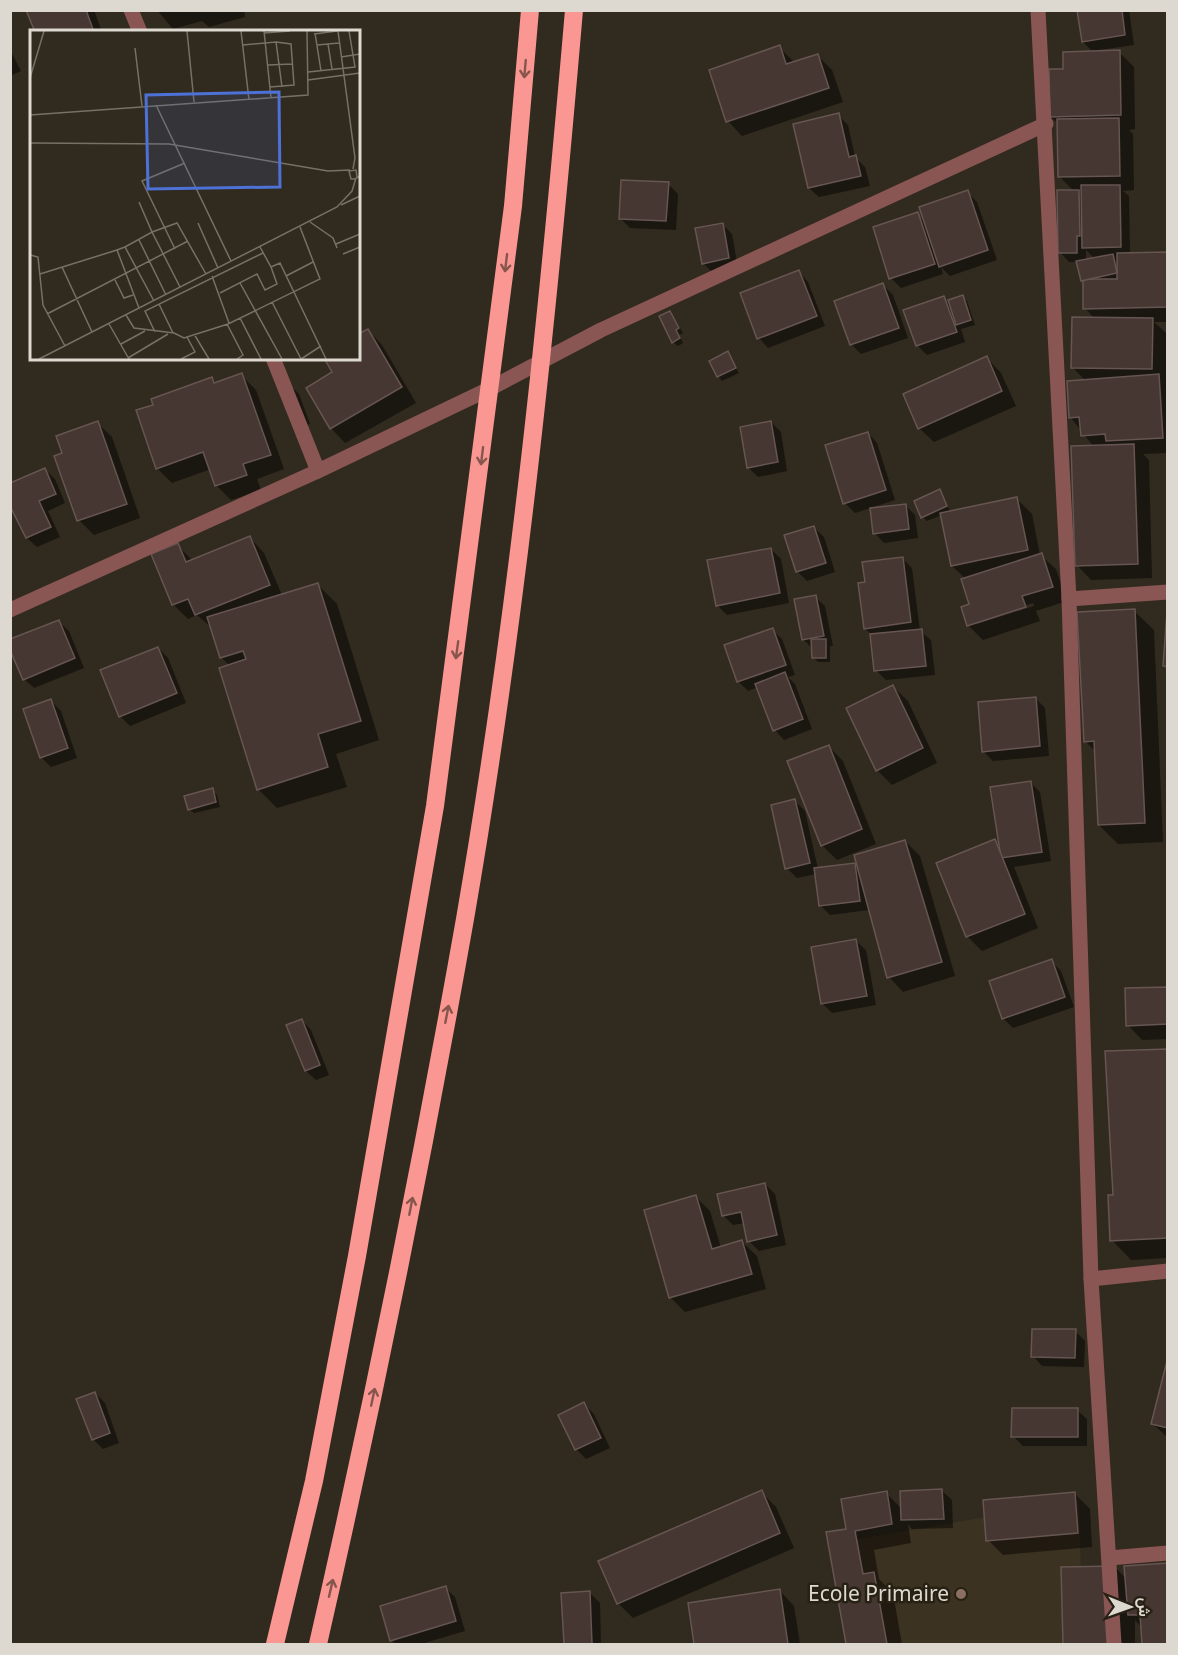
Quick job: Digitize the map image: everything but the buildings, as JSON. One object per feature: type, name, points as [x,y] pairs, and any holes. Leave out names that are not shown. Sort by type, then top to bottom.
[{"type":"highway","points":[[275,1644],[314,1481],[435,806],[513,206],[530,10]]},
{"type":"highway","points":[[318,1644],[382,1355],[465,917],[496,716],[542,360],[574,10]]},
{"type":"street","points":[[131,10],[139,30]]},
{"type":"street","points":[[1038,10],[1046,124],[1070,599],[1091,1279],[1114,1644]]},
{"type":"street","points":[[10,610],[318,471],[489,389],[542,360],[1046,124]]},
{"type":"street","points":[[274,360],[318,471]]},
{"type":"street","points":[[1070,599],[1167,592]]},
{"type":"street","points":[[1091,1279],[1167,1271]]},
{"type":"street","points":[[1109,1558],[1167,1553]]},
{"type":"shaded area","name":"Ecole Primaire","points":[[1079,1501],[1083,1644],[850,1644],[830,1544]]},
{"type":"place","name":"Ecole Primaire","points":[[961,1594]]}]
